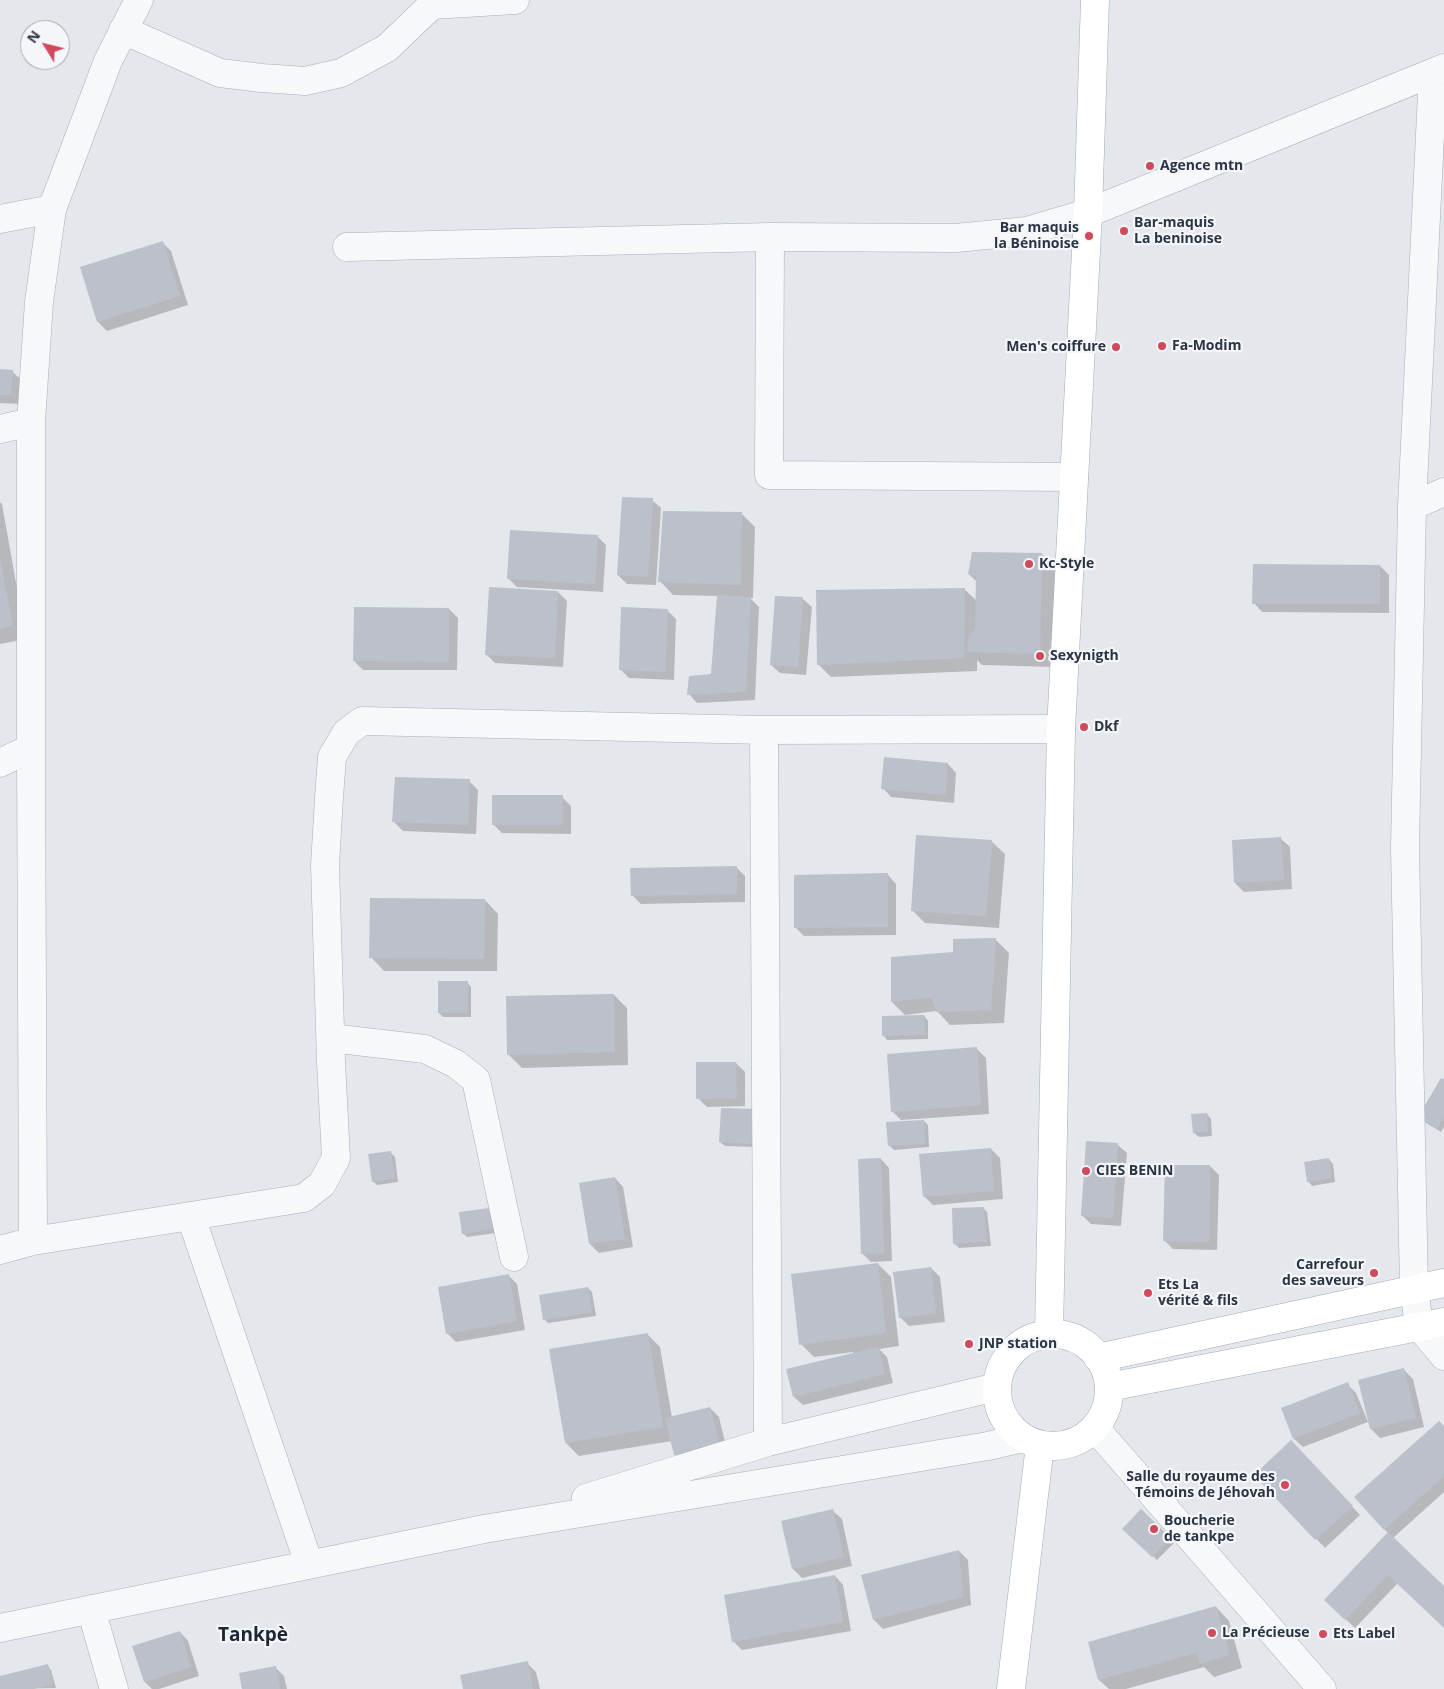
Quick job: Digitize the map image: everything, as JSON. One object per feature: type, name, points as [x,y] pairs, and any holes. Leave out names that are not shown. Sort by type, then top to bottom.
[{"type":"main road","points":[[1049,1334],[1061,728],[1088,213],[1095,0]]},
{"type":"main road","points":[[1098,1358],[1444,1283]]},
{"type":"main road","points":[[1109,1387],[1431,1324]]},
{"type":"main road","points":[[1049,1334],[1068,1336],[1085,1344],[1098,1358],[1106,1372],[1109,1387],[1106,1409],[1094,1428],[1078,1440],[1060,1446],[1031,1442],[1003,1417],[996,1387],[1002,1368],[1013,1351],[1030,1339],[1049,1334]]},
{"type":"main road","points":[[1011,1689],[1031,1442]]},
{"type":"street","points":[[33,1241],[31,422],[39,302],[52,209],[108,62],[139,0]]},
{"type":"street","points":[[123,30],[220,73],[262,78],[305,80],[341,73],[387,48],[433,3],[515,0]]},
{"type":"street","points":[[347,247],[770,237],[956,238],[1027,231],[1088,213],[1439,70],[1412,506],[1405,848],[1414,1288],[1444,1356]]},
{"type":"street","points":[[0,219],[52,209]]},
{"type":"street","points":[[770,237],[769,476],[1074,477]]},
{"type":"street","points":[[0,429],[31,422]]},
{"type":"street","points":[[1412,506],[1444,492]]},
{"type":"street","points":[[0,1250],[33,1241],[304,1198],[322,1184],[336,1158],[325,865],[332,757],[346,733],[362,721],[764,730],[1061,728]]},
{"type":"street","points":[[764,730],[768,1442]]},
{"type":"street","points":[[0,763],[31,748]]},
{"type":"street","points":[[331,1038],[425,1049],[456,1064],[476,1080],[514,1257]]},
{"type":"street","points":[[191,1216],[309,1564]]},
{"type":"street","points":[[484,1529],[768,1442],[996,1387]]},
{"type":"street","points":[[1094,1428],[1322,1689]]},
{"type":"street","points":[[0,1628],[484,1529],[949,1452],[1031,1442]]},
{"type":"street","points":[[91,1609],[114,1689]]},
{"type":"building","points":[[163,241],[180,296],[97,322],[80,267]]},
{"type":"building","points":[[0,369],[13,370],[11,395],[0,395]]},
{"type":"building","points":[[622,497],[653,498],[648,577],[617,575]]},
{"type":"building","points":[[663,511],[742,512],[741,585],[658,582]]},
{"type":"building","points":[[510,530],[598,535],[595,584],[507,579]]},
{"type":"building","points":[[972,552],[1042,553],[1040,654],[967,652],[969,635],[975,629],[976,576],[968,574]]},
{"type":"building","points":[[0,558],[13,626],[0,629]]},
{"type":"building","points":[[1253,564],[1380,565],[1380,604],[1252,604]]},
{"type":"building","points":[[489,587],[558,591],[555,658],[485,655]]},
{"type":"building","points":[[965,588],[964,658],[817,665],[816,590]]},
{"type":"building","points":[[717,595],[751,597],[746,692],[687,695],[689,676],[711,674]]},
{"type":"building","points":[[775,596],[803,597],[798,667],[770,665]]},
{"type":"building","points":[[354,607],[449,608],[449,662],[353,661]]},
{"type":"building","points":[[621,607],[668,609],[665,672],[619,670]]},
{"type":"building","points":[[884,757],[948,763],[945,795],[881,789]]},
{"type":"building","points":[[395,777],[470,779],[468,825],[392,822]]},
{"type":"building","points":[[492,795],[563,795],[562,825],[492,825]]},
{"type":"building","points":[[916,835],[992,840],[986,916],[911,911]]},
{"type":"building","points":[[1281,837],[1284,880],[1234,883],[1232,840]]},
{"type":"building","points":[[737,866],[737,894],[631,896],[630,868]]},
{"type":"building","points":[[888,873],[888,927],[794,928],[794,875]]},
{"type":"building","points":[[370,898],[485,899],[484,959],[369,958]]},
{"type":"building","points":[[996,938],[991,1010],[936,1012],[931,997],[891,1002],[891,957],[953,952],[953,939]]},
{"type":"building","points":[[438,981],[468,981],[467,1013],[438,1013]]},
{"type":"building","points":[[614,994],[615,1052],[507,1055],[506,996]]},
{"type":"building","points":[[924,1015],[925,1035],[882,1036],[882,1016]]},
{"type":"building","points":[[977,1047],[981,1105],[891,1112],[887,1054]]},
{"type":"building","points":[[696,1062],[736,1062],[737,1098],[696,1099]]},
{"type":"building","points":[[1441,1078],[1444,1079],[1444,1117],[1437,1129],[1418,1117]]},
{"type":"building","points":[[721,1108],[755,1109],[753,1144],[719,1142]]},
{"type":"building","points":[[1207,1113],[1208,1132],[1193,1133],[1191,1114]]},
{"type":"building","points":[[924,1120],[925,1144],[888,1146],[886,1122]]},
{"type":"building","points":[[1086,1141],[1118,1143],[1113,1218],[1081,1216]]},
{"type":"building","points":[[991,1148],[994,1191],[923,1197],[919,1154]]},
{"type":"building","points":[[391,1151],[395,1178],[372,1182],[368,1154]]},
{"type":"building","points":[[881,1158],[884,1253],[861,1254],[858,1159]]},
{"type":"building","points":[[1329,1158],[1332,1178],[1307,1182],[1304,1162]]},
{"type":"building","points":[[1165,1165],[1210,1165],[1209,1242],[1163,1241]]},
{"type":"building","points":[[615,1177],[625,1239],[589,1244],[579,1183]]},
{"type":"building","points":[[497,1207],[500,1228],[462,1234],[459,1212]]},
{"type":"building","points":[[984,1207],[987,1242],[953,1244],[952,1208]]},
{"type":"building","points":[[878,1263],[886,1333],[799,1345],[791,1274]]},
{"type":"building","points":[[931,1267],[936,1313],[899,1318],[893,1272]]},
{"type":"building","points":[[509,1274],[517,1321],[446,1334],[438,1287]]},
{"type":"building","points":[[588,1287],[592,1312],[543,1320],[539,1295]]},
{"type":"building","points":[[648,1333],[663,1427],[565,1443],[549,1349]]},
{"type":"building","points":[[878,1347],[885,1374],[793,1397],[786,1369]]},
{"type":"building","points":[[1404,1368],[1416,1418],[1370,1429],[1358,1380]]},
{"type":"building","points":[[1348,1382],[1360,1413],[1293,1439],[1281,1408]]},
{"type":"building","points":[[710,1407],[719,1442],[674,1455],[665,1418]]},
{"type":"building","points":[[1439,1421],[1444,1426],[1444,1476],[1384,1530],[1354,1497]]},
{"type":"building","points":[[1291,1440],[1353,1506],[1315,1540],[1254,1475]]},
{"type":"building","points":[[833,1509],[844,1557],[792,1569],[781,1521]]},
{"type":"building","points":[[1141,1509],[1171,1538],[1152,1557],[1122,1529]]},
{"type":"building","points":[[1388,1532],[1444,1586],[1444,1628],[1388,1575],[1345,1620],[1324,1600]]},
{"type":"building","points":[[959,1550],[963,1597],[873,1620],[861,1575]]},
{"type":"building","points":[[835,1575],[843,1622],[732,1642],[724,1595]]},
{"type":"building","points":[[1216,1606],[1230,1655],[1200,1664],[1196,1653],[1098,1680],[1088,1642]]},
{"type":"building","points":[[180,1631],[191,1667],[144,1682],[132,1646]]},
{"type":"building","points":[[528,1661],[533,1689],[463,1689],[460,1675]]},
{"type":"building","points":[[48,1664],[53,1684],[34,1689],[0,1689],[0,1676]]},
{"type":"building","points":[[276,1666],[280,1689],[242,1689],[239,1673]]},
{"type":"place","name":"Agence mtn","points":[[1150,166]]},
{"type":"place","name":"Bar-maquis La beninoise","points":[[1124,231]]},
{"type":"place","name":"Bar maquis la Béninoise","points":[[1089,236]]},
{"type":"place","name":"Fa-Modim","points":[[1162,346]]},
{"type":"place","name":"Men's coiffure","points":[[1116,347]]},
{"type":"place","name":"Kc-Style","points":[[1029,564]]},
{"type":"place","name":"Sexynigth","points":[[1040,656]]},
{"type":"place","name":"Dkf","points":[[1084,727]]},
{"type":"place","name":"CIES BENIN","points":[[1086,1171]]},
{"type":"place","name":"Carrefour des saveurs","points":[[1374,1273]]},
{"type":"place","name":"Ets La vérité & fils","points":[[1148,1293]]},
{"type":"place","name":"JNP station","points":[[969,1344]]},
{"type":"place","name":"Salle du royaume des Témoins de Jéhovah","points":[[1285,1485]]},
{"type":"place","name":"Boucherie de tankpe","points":[[1154,1529]]},
{"type":"place","name":"La Précieuse","points":[[1212,1633]]},
{"type":"place","name":"Ets Label","points":[[1323,1634]]},
{"type":"district","name":"Tankpè","points":[[253,1636]]}]
